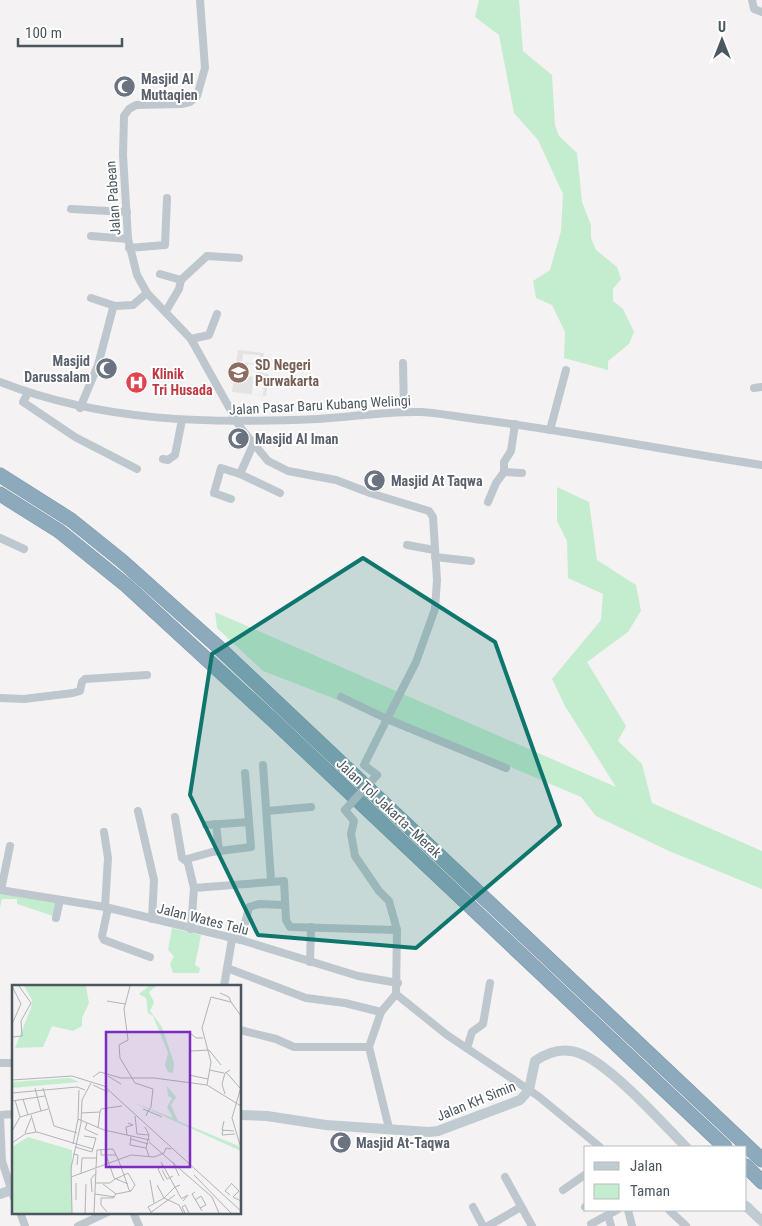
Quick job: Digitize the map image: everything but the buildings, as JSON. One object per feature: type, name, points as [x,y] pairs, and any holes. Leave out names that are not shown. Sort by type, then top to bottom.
[{"type":"highway","name":"Jalan Tol Jakarta–Merak","points":[[0,475],[78,526],[122,561],[216,645],[762,1160]]},
{"type":"highway","name":"Jalan Tol Jakarta–Merak","points":[[0,494],[59,532],[127,586],[276,723],[725,1146]]},
{"type":"highway","points":[[747,1167],[762,1182]]},
{"type":"street","name":"Jalan Pabean","points":[[200,0],[205,68],[197,96],[190,102],[181,104],[136,105],[129,109],[124,116],[123,155],[128,239],[136,275],[147,293],[191,339],[238,422],[260,453],[277,467],[299,474],[336,480],[370,493],[429,511],[434,521],[435,554]]},
{"type":"street","points":[[752,0],[754,9],[762,12]]},
{"type":"street","points":[[129,248],[165,245],[167,198]]},
{"type":"street","points":[[71,209],[127,212]]},
{"type":"street","points":[[92,236],[128,239]]},
{"type":"street","points":[[166,311],[179,289],[181,280],[207,256],[239,258]]},
{"type":"street","points":[[160,274],[181,280]]},
{"type":"street","points":[[91,298],[116,306],[133,306],[147,293]]},
{"type":"street","points":[[80,408],[98,366],[113,308],[116,306]]},
{"type":"street","points":[[191,339],[209,335],[217,314]]},
{"type":"street","points":[[403,363],[404,412]]},
{"type":"street","points":[[550,430],[566,370]]},
{"type":"street","name":"Jalan Pasar Baru Kubang Welingi","points":[[0,382],[28,393],[80,408],[182,420],[238,422],[404,412],[440,414],[516,424],[762,465]]},
{"type":"street","points":[[28,393],[23,402],[44,418],[105,454],[137,469]]},
{"type":"street","points":[[163,459],[168,460],[175,455],[182,420]]},
{"type":"street","points":[[488,502],[496,483],[504,472],[504,462],[511,451],[516,424]]},
{"type":"street","points":[[240,474],[253,444]]},
{"type":"street","points":[[231,499],[214,493],[221,468],[240,474],[280,493]]},
{"type":"street","points":[[504,472],[522,473]]},
{"type":"street","points":[[0,538],[24,549]]},
{"type":"street","points":[[407,544],[435,554],[470,561]]},
{"type":"street","points":[[389,1128],[368,1047],[381,1012],[396,994],[398,983],[397,930],[389,901],[355,856],[351,834],[354,821],[344,810],[377,775],[364,765],[408,680],[428,633],[437,592],[435,554]]},
{"type":"street","points":[[0,698],[24,698],[74,693],[80,691],[82,682],[85,680],[147,675]]},
{"type":"street","points":[[341,697],[387,719],[506,768]]},
{"type":"street","points":[[263,765],[271,880]]},
{"type":"street","points":[[186,861],[188,857],[219,850],[251,847],[245,773]]},
{"type":"street","points":[[267,811],[311,807]]},
{"type":"street","points":[[138,811],[154,880],[152,919]]},
{"type":"street","points":[[176,817],[182,858],[186,861],[194,888],[191,929]]},
{"type":"street","points":[[206,825],[249,822]]},
{"type":"street","points":[[216,824],[219,850]]},
{"type":"street","points":[[104,832],[108,858],[106,907],[102,936],[104,940],[150,957]]},
{"type":"street","points":[[1,890],[10,846]]},
{"type":"street","points":[[194,888],[271,880],[285,882],[284,905],[286,920],[290,927],[397,930]]},
{"type":"street","name":"Jalan Wates Telu","points":[[1,890],[106,907],[241,940],[358,976],[398,983]]},
{"type":"street","points":[[56,918],[60,900]]},
{"type":"street","points":[[241,940],[249,907],[268,904],[284,905]]},
{"type":"street","points":[[310,962],[311,927]]},
{"type":"street","points":[[224,985],[232,939]]},
{"type":"street","points":[[228,968],[306,998],[345,1003],[381,1012]]},
{"type":"street","points":[[466,1048],[472,1032],[483,1024],[490,983]]},
{"type":"street","points":[[396,994],[466,1048],[529,1090],[599,1146]]},
{"type":"street","points":[[241,1030],[276,1039],[294,1047],[368,1047]]},
{"type":"street","name":"Jalan KH Simin","points":[[241,1115],[267,1116],[326,1125],[389,1128],[415,1132],[438,1131],[520,1100],[529,1090],[531,1071],[535,1061],[544,1055],[572,1051],[600,1064],[685,1146]]},
{"type":"street","points":[[0,1117],[2,1161],[12,1190]]},
{"type":"street","points":[[563,1190],[584,1175]]},
{"type":"street","points":[[506,1177],[532,1226]]},
{"type":"street","points":[[473,1207],[483,1226]]},
{"type":"street","points":[[747,1207],[762,1221]]},
{"type":"street","points":[[488,1226],[521,1208]]},
{"type":"street","points":[[591,1224],[615,1211]]},
{"type":"street","points":[[628,1211],[632,1226]]},
{"type":"street","points":[[670,1211],[686,1226]]},
{"type":"street","points":[[21,1214],[25,1226]]},
{"type":"street","points":[[82,1225],[104,1214]]},
{"type":"street","points":[[134,1214],[139,1226]]},
{"type":"street","points":[[608,1215],[611,1226]]},
{"type":"highlighted area","points":[[363,558],[495,642],[560,825],[416,948],[258,935],[190,795],[212,654]]},
{"type":"shaded area","name":"SD Negeri Purwakarta","points":[[238,350],[264,353],[262,373],[269,374],[266,396],[232,392]],"holes":[[[243,354],[260,355],[259,364],[242,362]],[[248,364],[258,365],[257,377],[247,376]],[[253,377],[264,378],[263,395],[252,394]]]},
{"type":"green space","points":[[479,0],[519,0],[523,51],[552,75],[555,125],[559,136],[577,153],[582,202],[591,225],[591,238],[596,250],[617,267],[621,279],[613,289],[613,301],[623,309],[634,332],[629,344],[608,361],[608,370],[564,358],[565,332],[552,305],[536,298],[533,281],[550,270],[561,231],[563,194],[538,140],[514,113],[499,35],[475,17]]},
{"type":"green space","points":[[557,487],[589,502],[597,560],[636,585],[641,611],[628,632],[587,662],[626,726],[618,741],[642,764],[652,803],[762,851],[762,889],[669,851],[596,816],[581,797],[494,760],[263,671],[217,628],[215,612],[616,787],[565,706],[552,679],[601,620],[603,594],[568,578],[567,541],[557,521]]},
{"type":"green space","points":[[0,891],[57,902],[53,916],[17,904],[17,899],[2,899],[0,908]]},
{"type":"green space","points":[[172,928],[201,935],[195,965],[200,968],[199,973],[173,973],[170,964],[174,956],[168,950]]},
{"type":"place","name":"Masjid Al Muttaqien","points":[[125,87]]},
{"type":"place","name":"Masjid Darussalam","points":[[106,369]]},
{"type":"place","name":"SD Negeri Purwakarta","points":[[239,373]]},
{"type":"place","name":"Klinik Tri Husada","points":[[136,382]]},
{"type":"place","name":"Masjid Al Iman","points":[[239,439]]},
{"type":"place","name":"Masjid At Taqwa","points":[[375,481]]},
{"type":"place","name":"Masjid At-Taqwa","points":[[340,1143]]}]
